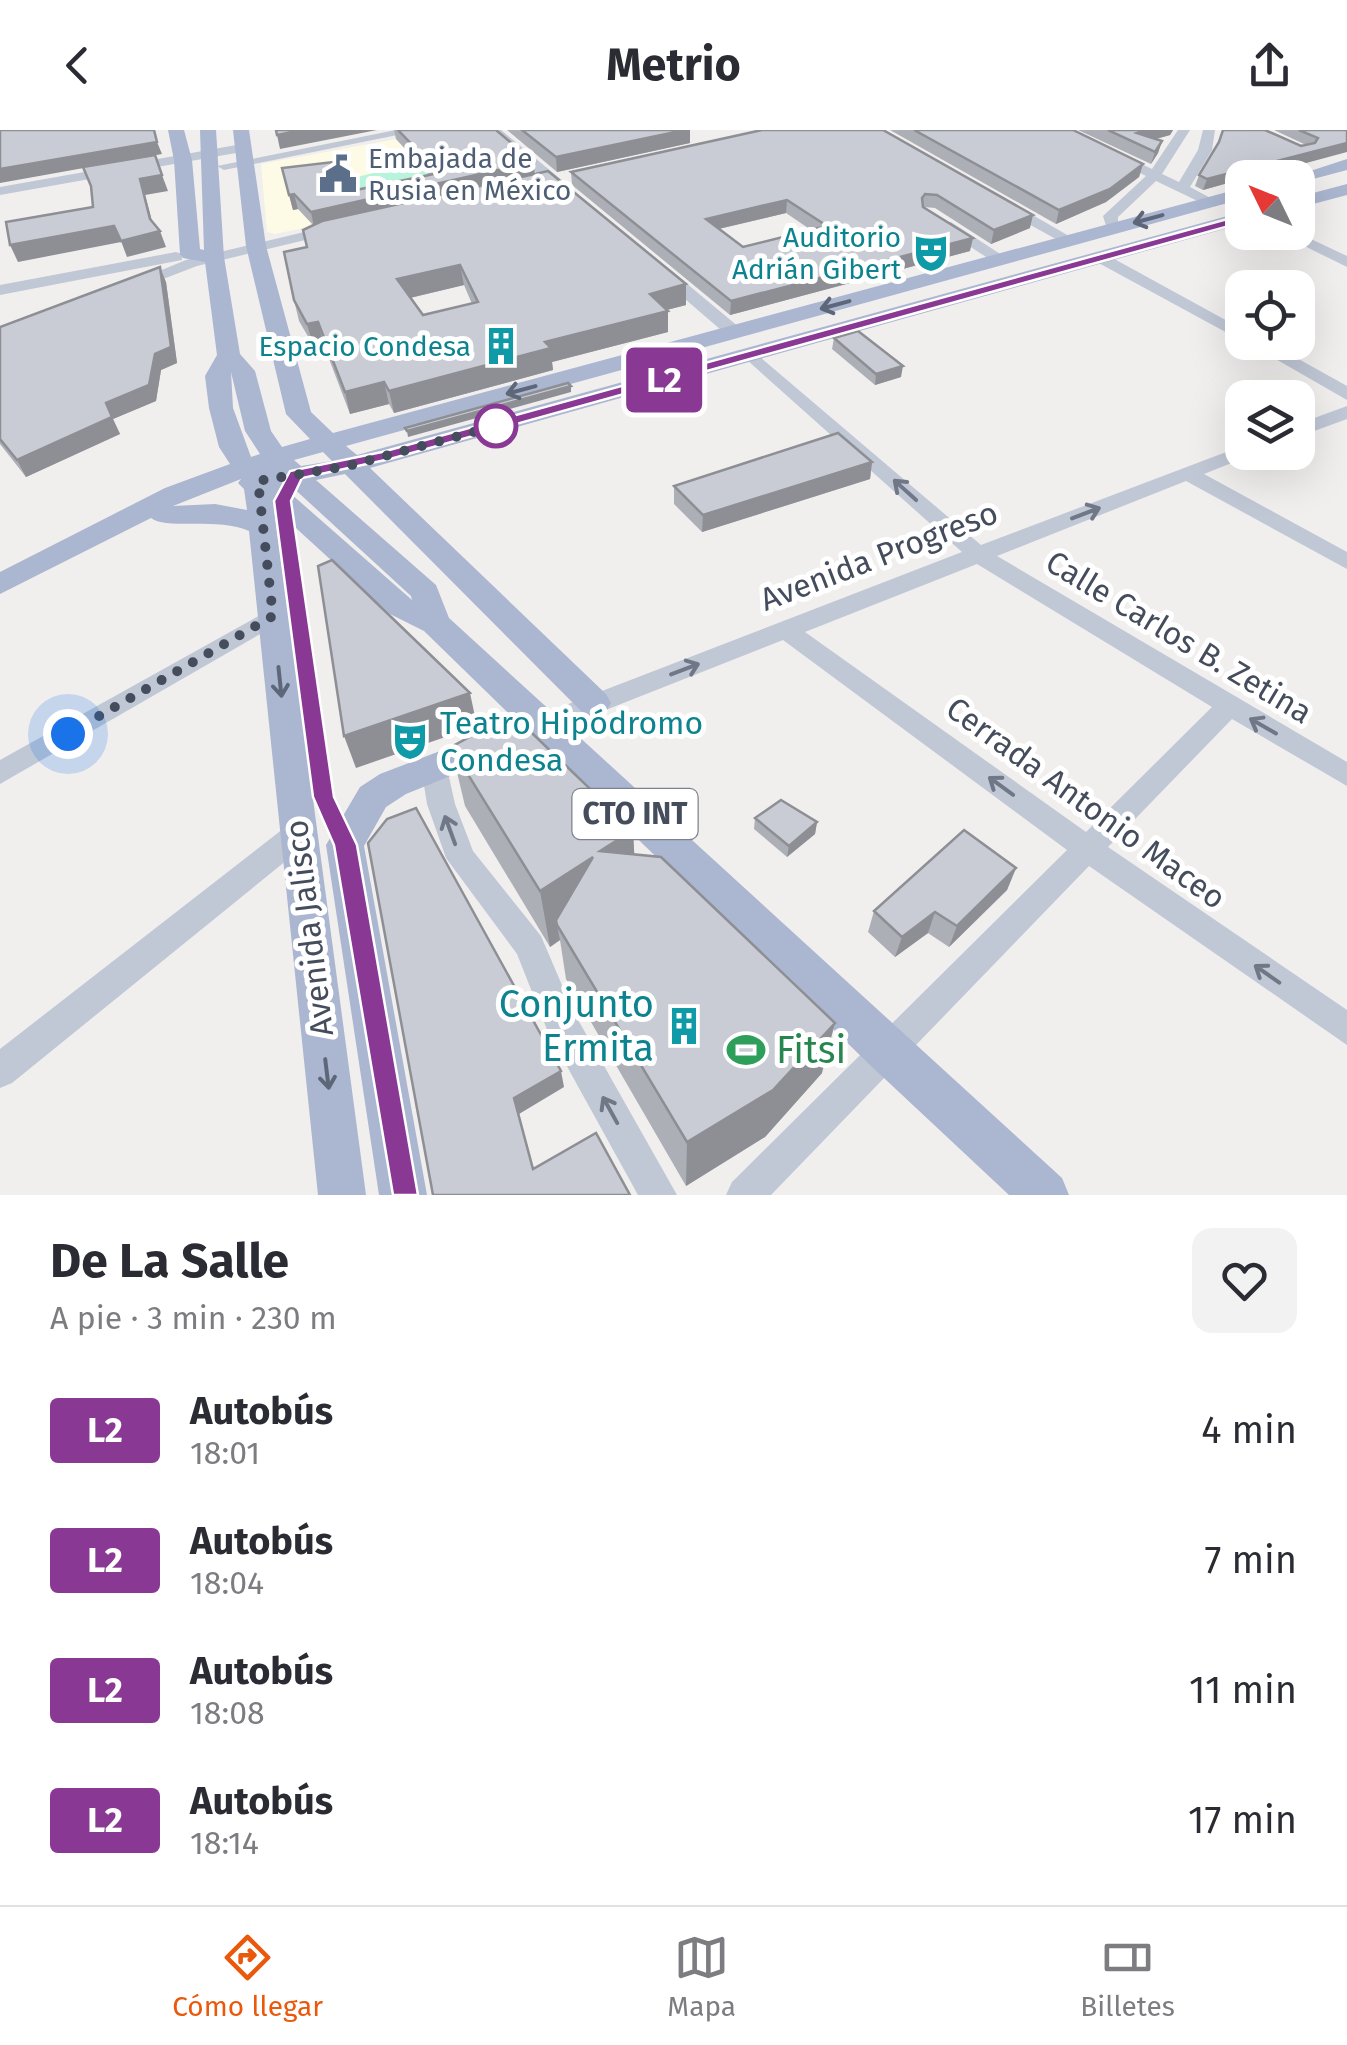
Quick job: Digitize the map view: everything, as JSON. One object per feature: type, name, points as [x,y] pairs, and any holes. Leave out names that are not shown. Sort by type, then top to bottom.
[{"type":"main road","points":[[176,130],[190,254],[214,257]]},
{"type":"main road","name":"CTO INT","points":[[208,130],[214,257],[228,355],[218,376],[221,408],[232,446],[268,470],[401,607],[435,623],[1045,1195]]},
{"type":"main road","points":[[242,147],[256,246],[294,404],[348,466],[594,703]]},
{"type":"main road","points":[[1315,173],[1347,164]]},
{"type":"main road","points":[[1315,198],[1347,189]]},
{"type":"main road","points":[[0,602],[164,516],[325,442],[1225,198]]},
{"type":"main road","points":[[0,584],[175,494],[268,470],[348,466],[1225,223]]},
{"type":"main road","name":"Avenida Jalisco","points":[[268,470],[262,526],[342,1195]]},
{"type":"main road","points":[[164,516],[223,512],[262,526]]},
{"type":"main road","points":[[435,767],[540,725]]},
{"type":"main road","name":"Avenida Jalisco","points":[[403,1195],[345,845],[373,797],[435,767]]},
{"type":"street","points":[[0,191],[183,167],[209,162],[242,147],[416,130]]},
{"type":"street","points":[[493,130],[584,206]]},
{"type":"street","points":[[1059,130],[1211,202]]},
{"type":"street","points":[[1112,229],[1110,216],[1128,203],[1170,156],[1184,130]]},
{"type":"street","points":[[1182,188],[1205,150],[1208,130]]},
{"type":"street","points":[[536,185],[573,177]]},
{"type":"street","points":[[983,193],[1068,240]]},
{"type":"street","points":[[928,214],[1000,260]]},
{"type":"street","points":[[122,290],[214,257],[350,226]]},
{"type":"street","points":[[1315,247],[1347,262]]},
{"type":"street","points":[[0,290],[190,254]]},
{"type":"street","points":[[646,258],[734,332]]},
{"type":"street","points":[[1100,258],[1225,327]]},
{"type":"street","name":"Calle Carlos B. Zetina","points":[[754,356],[979,555],[1347,775]]},
{"type":"street","points":[[1286,360],[1347,394]]},
{"type":"street","points":[[1315,424],[1347,412]]},
{"type":"street","name":"Avenida Progreso","points":[[540,725],[1225,459]]},
{"type":"street","points":[[1188,474],[1347,562]]},
{"type":"street","points":[[0,773],[273,616]]},
{"type":"street","name":"Cerrada Antonio Maceo","points":[[786,630],[1086,848],[1347,1029]]},
{"type":"street","points":[[745,1195],[885,1049],[1229,706]]},
{"type":"street","points":[[435,767],[441,804],[462,858],[530,946],[560,1021],[658,1195]]},
{"type":"street","points":[[0,1071],[298,834]]},
{"type":"shaded area","points":[[396,139],[441,188],[374,213],[275,234],[267,232],[261,164]]},
{"type":"green space","points":[[417,162],[441,188],[366,204],[349,179]]},
{"type":"building","points":[[0,130],[154,130],[157,142],[0,169]]},
{"type":"building","points":[[276,130],[303,130],[277,135]]},
{"type":"building","points":[[398,130],[496,130],[534,162],[311,212],[294,194],[289,195],[282,168],[333,162],[346,192],[439,173]]},
{"type":"building","points":[[522,130],[685,130],[556,157]]},
{"type":"building","points":[[762,130],[883,130],[1033,215],[994,230],[937,195],[925,194],[923,207],[973,238],[731,301],[571,172]],"holes":[[[787,200],[827,226],[743,247],[706,219]]]},
{"type":"building","points":[[914,130],[1073,130],[1143,164],[1110,189],[1059,210]]},
{"type":"building","points":[[1108,130],[1147,130],[1137,133],[1162,141],[1155,152]]},
{"type":"building","points":[[1223,130],[1265,130],[1301,146],[1315,143],[1318,138],[1299,130],[1347,130],[1347,143],[1281,160],[1225,160],[1225,174],[1207,179],[1199,175]]},
{"type":"building","points":[[155,155],[162,175],[140,179],[150,219],[160,231],[121,241],[114,226],[10,245],[6,222],[93,207],[91,186],[83,167]]},
{"type":"building","points":[[548,171],[686,284],[650,294],[668,311],[545,342],[551,348],[389,391],[384,382],[345,392],[318,322],[307,324],[294,300],[284,252],[307,247],[303,230],[322,221]],"holes":[[[460,265],[478,302],[423,315],[397,279]]]},
{"type":"building","points":[[160,267],[171,347],[155,354],[149,385],[106,403],[112,417],[17,460],[0,439],[0,327]]},
{"type":"building","points":[[858,331],[903,366],[876,374],[834,338]]},
{"type":"building","points":[[568,383],[571,386],[407,431],[405,428]]},
{"type":"building","points":[[838,433],[872,462],[703,515],[674,486]]},
{"type":"building","points":[[332,560],[470,693],[344,736],[318,566]]},
{"type":"building","name":"Conjunto Ermita","points":[[512,714],[633,830],[600,851],[661,857],[835,1023],[773,1090],[687,1142],[557,925],[556,920],[593,857],[540,891],[451,747]]},
{"type":"building","points":[[781,800],[817,822],[789,846],[755,818]]},
{"type":"building","points":[[416,808],[561,1071],[514,1098],[533,1169],[596,1133],[630,1195],[433,1195],[368,843],[387,819]]},
{"type":"building","points":[[964,830],[1016,868],[957,926],[935,912],[902,937],[874,911]]},
{"type":"bus line","name":"L2","points":[[403,1195],[345,845],[324,797],[282,501],[296,475],[348,466],[754,356],[1225,223]]},
{"type":"place","name":"Embajada de Rusia en México","points":[[338,174]]},
{"type":"place","name":"Auditorio Adrián Gibert","points":[[931,253]]},
{"type":"place","name":"Espacio Condesa","points":[[501,346]]},
{"type":"place","name":"Teatro Hipódromo Condesa","points":[[410,741]]},
{"type":"place","name":"Conjunto Ermita","points":[[684,1026]]},
{"type":"place","name":"Fitsi","points":[[746,1050]]},
{"type":"route","points":[[68,734],[273,616],[258,481],[348,466],[496,426]]}]
